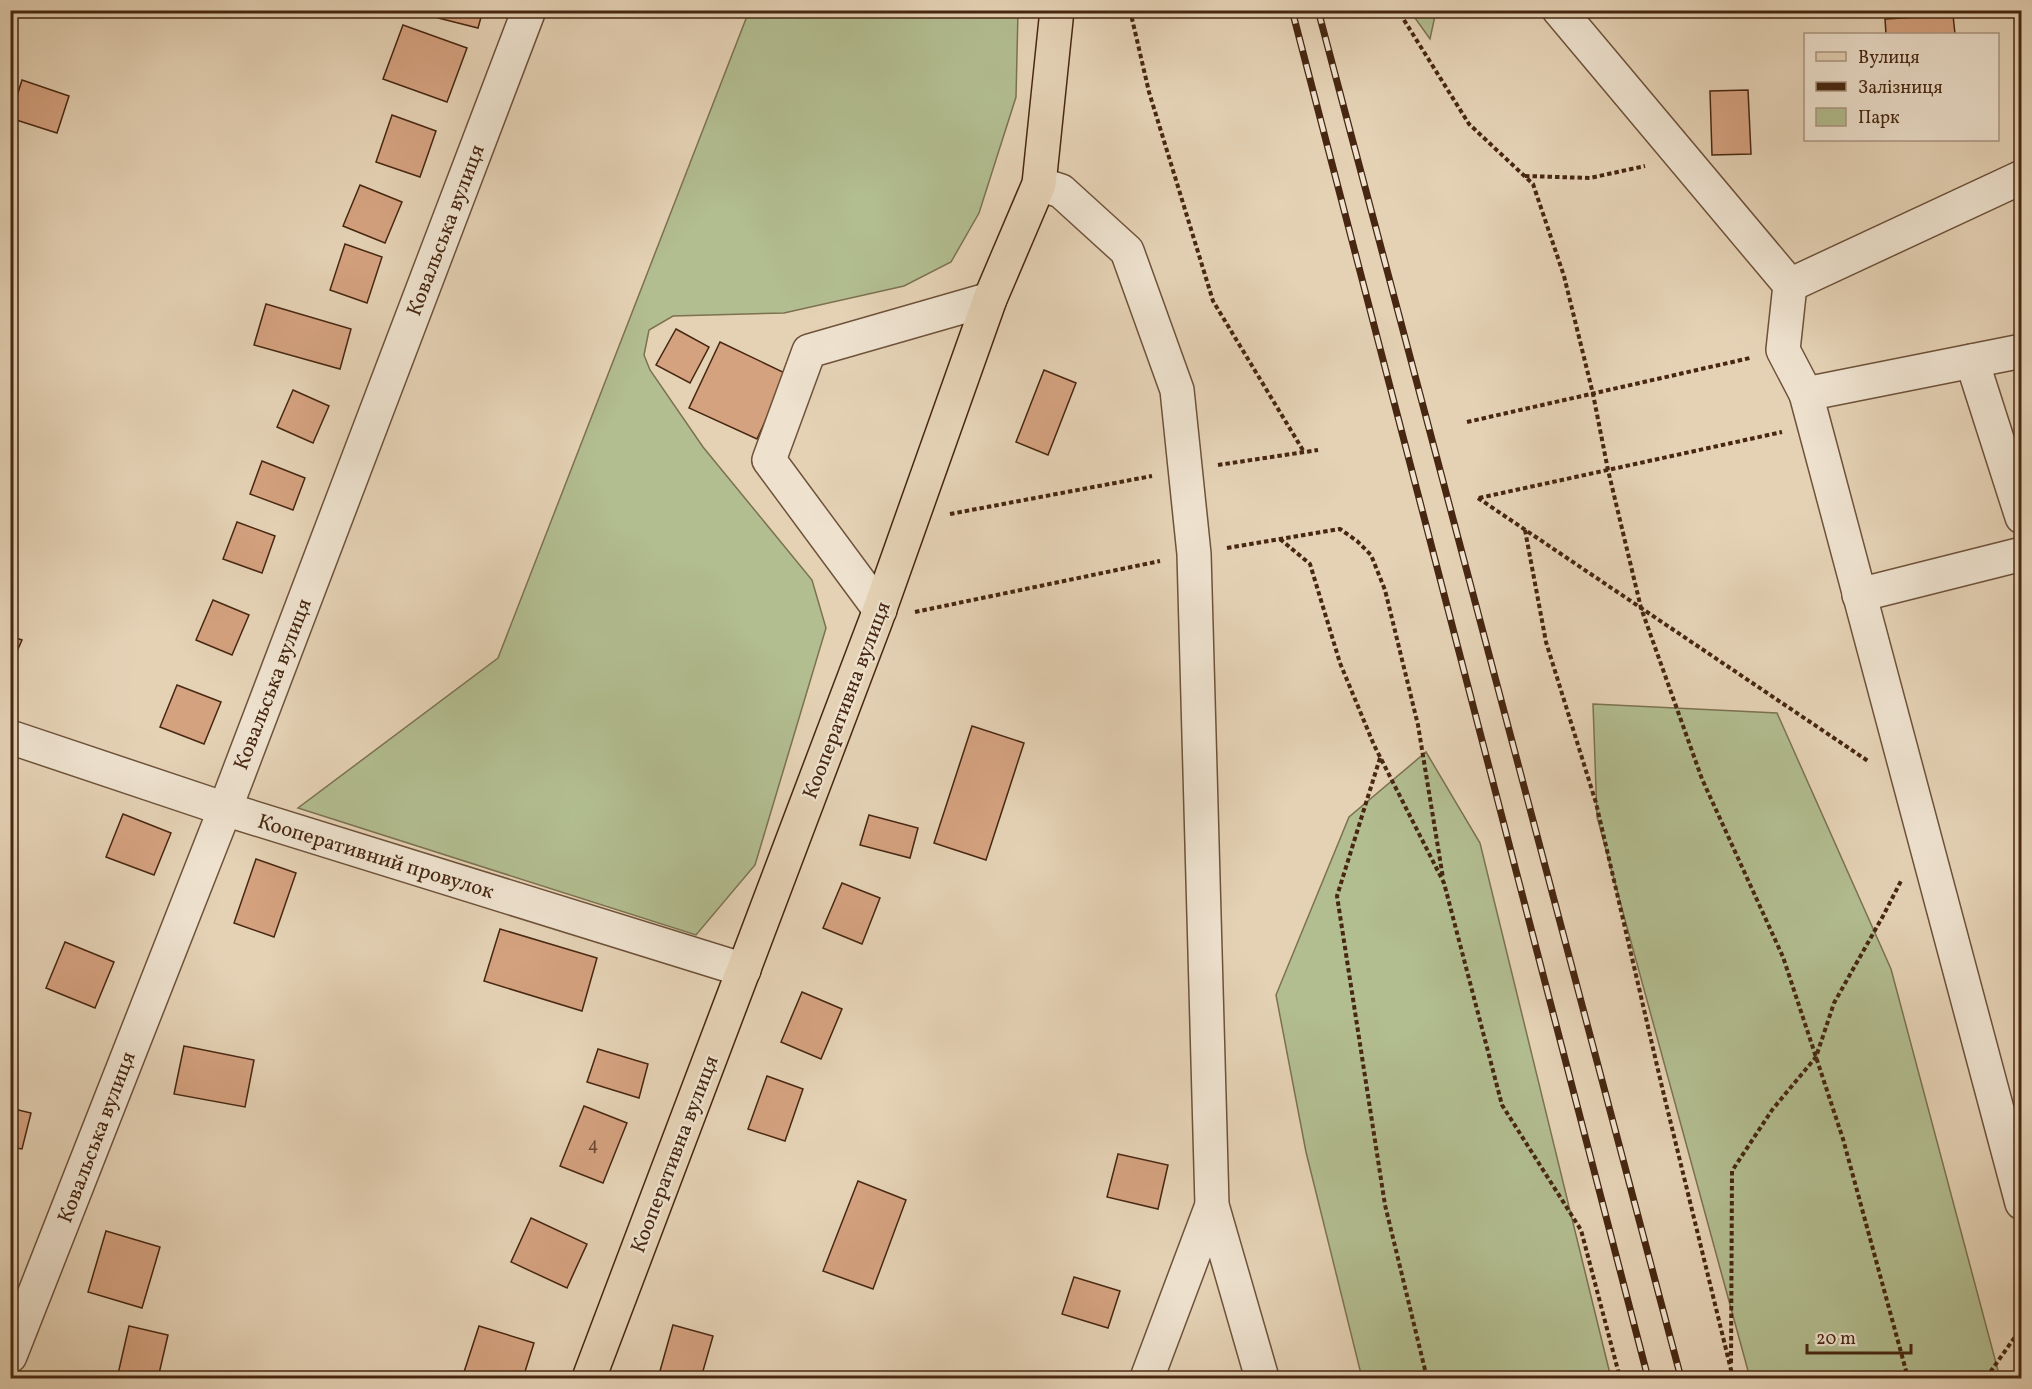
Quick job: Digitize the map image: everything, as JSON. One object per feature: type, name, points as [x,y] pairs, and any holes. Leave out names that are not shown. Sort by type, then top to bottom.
[{"type":"main road","name":"Кооперативна вулиця","points":[[589,1378],[878,615],[990,299],[1039,184],[1058,10]]},
{"type":"street","name":"Ковальська вулиця","points":[[10,1356],[225,809],[529,10]]},
{"type":"street","points":[[1559,10],[1790,285],[1783,350],[1810,409],[2022,1203]]},
{"type":"street","points":[[1790,285],[2022,177]]},
{"type":"street","points":[[1039,184],[1061,191],[1127,251],[1178,390],[1194,554],[1212,1205],[1262,1378]]},
{"type":"street","points":[[878,615],[769,460],[809,351],[990,299]]},
{"type":"street","points":[[1810,409],[1972,361],[2022,351]]},
{"type":"street","points":[[1972,361],[2022,517]]},
{"type":"street","points":[[1859,596],[2022,554]]},
{"type":"street","name":"Кооперативний провулок","points":[[10,737],[225,809],[744,970]]},
{"type":"street","points":[[1147,1378],[1212,1205]]},
{"type":"path","points":[[1130,10],[1149,92],[1213,301],[1304,452]]},
{"type":"path","points":[[1404,20],[1469,124],[1533,184],[1564,276],[1641,608],[1702,779],[1783,957],[1843,1139],[1908,1378]]},
{"type":"path","points":[[1524,176],[1590,178],[1683,158]]},
{"type":"path","points":[[1467,422],[1783,350]]},
{"type":"path","points":[[1810,409],[1608,470],[1478,498],[1911,791]]},
{"type":"path","points":[[911,522],[1185,470],[1318,450]]},
{"type":"path","points":[[878,615],[1194,554],[1340,529],[1371,555],[1385,590],[1418,725],[1444,883],[1502,1105],[1581,1230],[1620,1378]]},
{"type":"path","points":[[1525,530],[1546,642],[1596,803],[1733,1378]]},
{"type":"path","points":[[1280,539],[1310,564],[1340,663],[1380,758],[1444,883]]},
{"type":"path","points":[[1380,758],[1337,896],[1385,1205],[1427,1378]]},
{"type":"path","points":[[1731,1370],[1732,1172],[1772,1110],[1816,1057],[1833,1003],[1883,916],[1923,835]]},
{"type":"path","points":[[1986,1378],[2022,1327]]},
{"type":"green space","points":[[749,11],[1018,11],[1016,97],[979,213],[951,262],[904,286],[784,313],[673,316],[649,330],[644,355],[650,370],[703,447],[812,580],[826,628],[755,865],[696,935],[298,808],[498,658]]},
{"type":"green space","points":[[1410,11],[1436,11],[1430,39]]},
{"type":"green space","points":[[1593,704],[1777,713],[1891,969],[2000,1378],[1750,1378],[1597,817]]},
{"type":"green space","points":[[1426,752],[1480,843],[1611,1378],[1362,1378],[1306,1152],[1276,995],[1349,817]]},
{"type":"building","points":[[440,10],[483,10],[478,28],[438,18]]},
{"type":"building","points":[[1953,15],[1955,33],[1886,33],[1885,19]]},
{"type":"building","points":[[403,25],[467,48],[447,102],[383,79]]},
{"type":"building","points":[[22,80],[69,96],[57,133],[10,118]]},
{"type":"building","points":[[1748,90],[1751,154],[1712,155],[1710,91]]},
{"type":"building","points":[[392,115],[436,131],[420,177],[376,162]]},
{"type":"building","points":[[10,154],[15,155],[10,172]]},
{"type":"building","points":[[360,185],[402,202],[385,243],[343,226]]},
{"type":"building","points":[[345,244],[382,257],[367,303],[330,290]]},
{"type":"building","points":[[266,304],[351,329],[340,369],[254,345]]},
{"type":"building","points":[[676,329],[709,347],[690,383],[656,365]]},
{"type":"building","points":[[720,342],[787,374],[757,439],[689,408]]},
{"type":"building","points":[[1044,370],[1076,383],[1048,455],[1016,442]]},
{"type":"building","points":[[293,390],[329,406],[313,443],[277,427]]},
{"type":"building","points":[[262,461],[305,478],[293,510],[250,494]]},
{"type":"building","points":[[237,522],[275,536],[262,573],[223,559]]},
{"type":"building","points":[[213,600],[249,615],[232,655],[196,640]]},
{"type":"building","points":[[10,636],[22,640],[10,667]]},
{"type":"building","points":[[177,685],[221,702],[204,744],[160,727]]},
{"type":"building","points":[[972,726],[1024,743],[986,860],[934,843]]},
{"type":"building","points":[[123,814],[171,833],[154,875],[106,857]]},
{"type":"building","points":[[869,815],[918,828],[910,858],[860,845]]},
{"type":"building","points":[[256,859],[296,873],[274,937],[234,923]]},
{"type":"building","points":[[842,883],[880,898],[862,944],[823,928]]},
{"type":"building","points":[[500,929],[597,958],[582,1011],[484,981]]},
{"type":"building","points":[[65,942],[114,962],[95,1008],[46,988]]},
{"type":"building","points":[[802,992],[842,1009],[821,1059],[781,1042]]},
{"type":"building","points":[[184,1046],[254,1060],[245,1107],[174,1094]]},
{"type":"building","points":[[598,1049],[648,1064],[639,1098],[587,1082]]},
{"type":"building","points":[[767,1076],[803,1089],[785,1141],[748,1129]]},
{"type":"building","points":[[584,1106],[627,1123],[603,1183],[560,1166]]},
{"type":"building","points":[[10,1108],[31,1113],[22,1149],[10,1147]]},
{"type":"building","points":[[1118,1154],[1168,1165],[1158,1209],[1107,1197]]},
{"type":"building","points":[[858,1181],[906,1200],[873,1289],[823,1271]]},
{"type":"building","points":[[531,1218],[587,1244],[567,1288],[511,1262]]},
{"type":"building","points":[[106,1231],[160,1247],[142,1308],[88,1292]]},
{"type":"building","points":[[1074,1277],[1120,1291],[1108,1328],[1062,1314]]},
{"type":"building","points":[[673,1325],[713,1336],[701,1378],[658,1378]]},
{"type":"building","points":[[129,1326],[168,1335],[158,1378],[138,1378],[118,1374]]},
{"type":"building","points":[[479,1326],[534,1343],[523,1378],[484,1378],[464,1372]]},
{"type":"railway","points":[[1292,10],[1648,1378]]},
{"type":"railway","points":[[1318,10],[1681,1378]]}]
